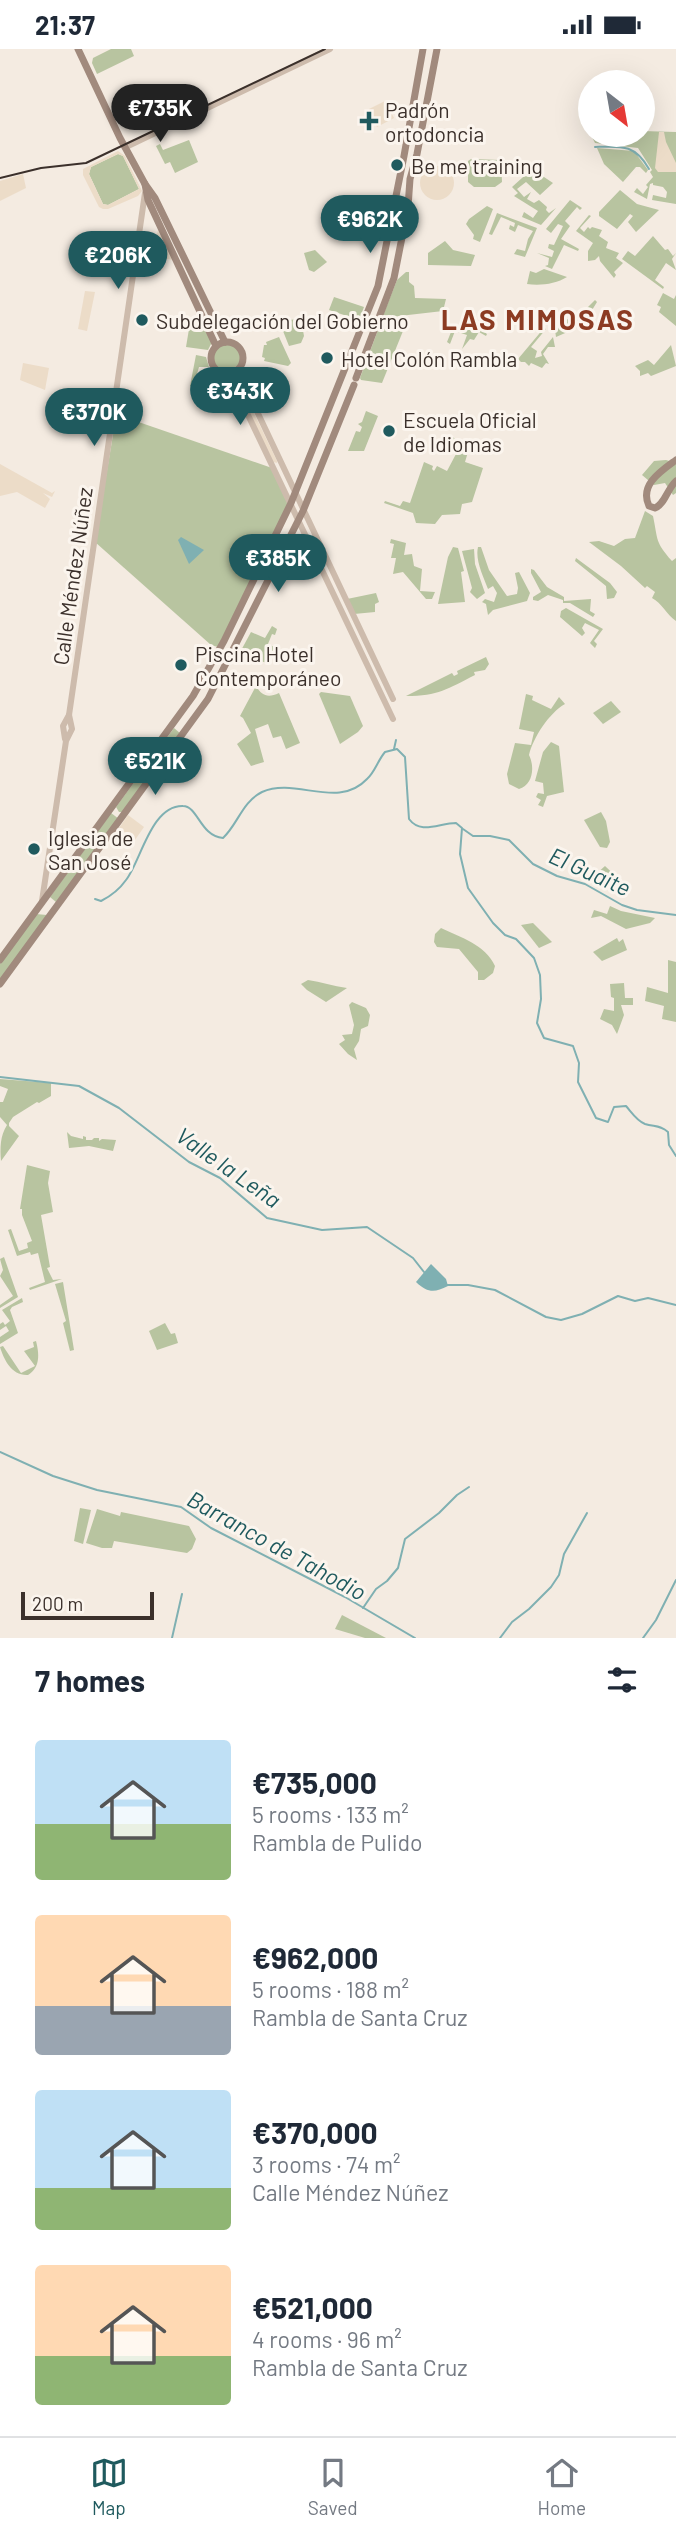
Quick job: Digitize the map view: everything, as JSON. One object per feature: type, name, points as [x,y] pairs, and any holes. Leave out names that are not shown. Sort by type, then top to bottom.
[{"type":"main road","points":[[78,49],[126,147],[216,347]]},
{"type":"main road","points":[[0,960],[194,697],[291,503],[377,289],[423,49]]},
{"type":"main road","points":[[0,984],[203,707],[299,520],[393,285],[410,179],[437,49]]},
{"type":"main road","points":[[400,175],[401,195],[409,194]]},
{"type":"main road","points":[[145,189],[155,198],[225,342]]},
{"type":"main road","points":[[225,342],[234,344],[241,351],[242,360],[237,369],[228,373],[220,372],[212,363],[211,355],[216,347],[225,342]]},
{"type":"main road","points":[[676,460],[649,482],[646,496],[649,506],[654,508],[660,505],[668,489],[676,481]]},
{"type":"main road","points":[[304,471],[310,477],[317,478]]},
{"type":"main road","points":[[217,654],[231,656]]},
{"type":"main road","points":[[111,809],[124,816]]},
{"type":"main road","points":[[41,904],[54,910]]},
{"type":"main road","points":[[41,904],[54,910]]},
{"type":"street","points":[[126,147],[330,49]]},
{"type":"street","name":"Calle Méndez Núñez","points":[[41,904],[66,741],[63,726],[69,715],[145,189]]},
{"type":"street","points":[[237,369],[393,699]]},
{"type":"street","points":[[228,373],[393,719]]},
{"type":"street","name":"Calle Méndez Núñez","points":[[66,741],[74,727],[69,715]]},
{"type":"green space","points":[[111,49],[131,49],[134,56],[97,74],[92,63],[93,58]]},
{"type":"green space","points":[[655,131],[676,132],[676,204],[652,200],[653,195],[666,198],[667,192],[653,183],[650,184],[647,199],[634,192],[637,188],[643,194],[653,177],[650,172],[652,170],[638,148],[629,147],[655,147]]},
{"type":"green space","points":[[189,140],[198,162],[175,173],[170,162],[165,164],[156,146],[160,144],[163,150]]},
{"type":"green space","points":[[597,148],[634,151],[648,170],[646,173],[636,167],[623,182],[604,164]]},
{"type":"green space","points":[[118,154],[123,156],[139,189],[108,205],[103,204],[89,174],[91,167]]},
{"type":"green space","points":[[501,160],[502,182],[495,187],[474,187],[468,182],[468,161]]},
{"type":"green space","points":[[532,169],[553,183],[540,195],[526,182],[517,189],[524,197],[531,192],[527,199],[534,203],[539,200],[549,213],[556,208],[541,225],[522,217],[524,212],[533,218],[538,211],[514,196],[518,193],[512,187]]},
{"type":"green space","points":[[620,190],[637,204],[659,210],[636,232],[628,222],[633,216],[630,214],[617,229],[599,216],[599,212]]},
{"type":"green space","points":[[570,200],[582,208],[580,210],[577,207],[565,221],[570,226],[561,239],[579,249],[578,251],[564,245],[552,269],[545,266],[548,265],[549,258],[537,253],[552,257],[554,251],[548,248],[549,244],[554,245],[563,226],[558,224],[551,233],[546,229]]},
{"type":"green space","points":[[487,206],[493,209],[480,242],[473,239],[474,235],[466,224]]},
{"type":"green space","points":[[497,213],[537,228],[525,257],[514,254],[517,249],[525,251],[533,231],[518,225],[515,232],[509,229],[510,225],[514,227],[515,223],[501,217],[492,235],[489,234]]},
{"type":"green space","points":[[589,215],[591,216],[580,228],[584,232],[588,227],[602,230],[599,236],[608,242],[606,248],[619,253],[616,258],[623,263],[614,272],[614,278],[599,256],[588,261],[588,251],[593,243],[576,231]]},
{"type":"green space","points":[[653,236],[673,256],[676,253],[672,259],[676,270],[666,263],[655,280],[663,289],[622,259],[628,251],[635,256]]},
{"type":"green space","points":[[445,241],[453,250],[475,255],[471,266],[428,265],[428,253]]},
{"type":"green space","points":[[315,250],[327,262],[314,272],[309,270],[304,253]]},
{"type":"green space","points":[[544,269],[567,277],[548,284],[527,284],[530,271],[536,273]]},
{"type":"green space","points":[[409,272],[409,282],[414,286],[415,298],[446,299],[443,311],[382,318],[397,280]]},
{"type":"green space","points":[[663,293],[674,299],[676,295],[676,326],[659,312],[661,307],[657,305]]},
{"type":"green space","points":[[334,297],[364,307],[359,320],[329,310]]},
{"type":"green space","points":[[595,300],[597,302],[589,315],[590,320],[584,324],[587,329],[583,331],[579,327],[556,337],[554,323],[561,314],[572,323]]},
{"type":"green space","points":[[488,316],[480,329],[486,336],[479,332],[474,340],[470,339],[462,349],[467,335],[455,331],[450,344],[447,342],[453,327],[475,328],[482,317]]},
{"type":"green space","points":[[298,319],[304,336],[301,343],[289,346],[279,321]]},
{"type":"green space","points":[[203,323],[212,342],[208,350],[186,347],[189,329]]},
{"type":"green space","points":[[405,326],[382,383],[361,380],[378,330]]},
{"type":"green space","points":[[544,328],[546,329],[531,347],[537,351],[535,358],[542,356],[541,352],[553,337],[555,347],[548,347],[543,354],[549,364],[546,363],[542,368],[521,362],[518,359]]},
{"type":"green space","points":[[279,337],[291,363],[288,366],[264,361],[265,358],[262,357],[266,342]]},
{"type":"green space","points":[[227,344],[237,348],[241,358],[237,368],[227,372],[217,368],[213,358],[217,348]]},
{"type":"green space","points":[[671,345],[676,366],[651,376],[648,373],[640,376],[640,371],[635,366],[648,360],[654,365]]},
{"type":"green space","points":[[196,355],[206,357],[209,367],[199,367],[195,381],[201,384],[204,382],[207,369],[210,368],[218,376],[214,393],[190,386]]},
{"type":"green space","points":[[366,411],[378,416],[364,451],[348,451],[356,431],[360,432],[362,427],[358,424],[362,422]]},
{"type":"green space","points":[[124,417],[272,468],[289,503],[218,647],[211,645],[95,542],[115,423]]},
{"type":"green space","points":[[453,437],[468,452],[465,462],[483,468],[472,502],[462,504],[460,514],[442,515],[435,524],[416,523],[413,513],[384,503],[385,501],[400,506],[403,501],[410,503],[424,462],[433,466],[434,471],[437,466],[447,471],[456,454],[446,449]]},
{"type":"green space","points":[[654,461],[676,463],[676,493],[673,495],[665,483],[654,485],[642,475]]},
{"type":"green space","points":[[645,511],[653,516],[658,540],[663,549],[672,561],[676,558],[676,621],[652,598],[655,592],[647,586],[645,588],[589,542],[599,541],[614,546],[625,539],[635,538]]},
{"type":"green space","points":[[391,539],[406,543],[404,555],[412,554],[414,566],[422,569],[420,591],[435,592],[432,599],[426,599],[403,572],[393,574],[396,558],[391,558],[394,544],[390,543]]},
{"type":"green space","points":[[453,547],[458,548],[464,571],[461,572],[465,602],[438,604],[448,557]]},
{"type":"green space","points":[[478,547],[481,547],[489,570],[507,596],[517,594],[515,573],[519,572],[530,593],[527,601],[493,610],[488,615],[486,604],[482,602],[485,599],[494,602],[497,593],[493,586],[488,589],[479,563]]},
{"type":"green space","points":[[474,549],[475,564],[485,593],[477,599],[470,592],[472,588],[462,551]]},
{"type":"green space","points":[[576,558],[610,583],[617,592],[614,598],[607,599],[606,586],[575,561]]},
{"type":"green space","points":[[531,569],[547,587],[564,597],[564,601],[591,599],[590,611],[595,614],[593,617],[570,603],[563,603],[563,600],[548,595],[538,601],[533,600],[533,597],[541,592]]},
{"type":"green space","points":[[376,593],[379,602],[375,604],[375,612],[354,614],[347,599]]},
{"type":"green space","points":[[566,608],[603,629],[594,641],[597,644],[595,648],[590,643],[599,630],[585,623],[582,628],[585,633],[582,636],[560,617],[561,611]]},
{"type":"green space","points":[[272,626],[277,629],[268,644],[274,647],[268,663],[238,656],[251,632],[265,638]]},
{"type":"green space","points":[[486,657],[489,664],[485,670],[474,672],[475,675],[457,684],[435,693],[406,696],[452,673],[454,676],[458,674],[457,671]]},
{"type":"green space","points":[[256,686],[266,695],[279,693],[300,743],[286,749],[281,736],[273,738],[268,724],[255,729],[264,762],[251,766],[237,744],[251,733],[240,716]]},
{"type":"green space","points":[[321,692],[350,696],[363,726],[340,744],[319,694]]},
{"type":"green space","points":[[526,694],[551,709],[559,697],[565,704],[553,713],[538,734],[529,755],[532,765],[530,780],[519,789],[509,784],[507,774],[515,743],[531,745],[534,732],[519,729]]},
{"type":"green space","points":[[611,701],[621,712],[603,724],[593,713]]},
{"type":"green space","points":[[174,728],[181,734],[123,812],[119,812],[116,807]]},
{"type":"green space","points":[[551,742],[559,746],[564,792],[547,796],[543,807],[538,805],[541,800],[536,797],[538,793],[544,794],[543,783],[535,781],[543,752]]},
{"type":"green space","points":[[601,812],[606,821],[610,842],[607,848],[600,847],[584,820]]},
{"type":"green space","points":[[111,813],[119,819],[56,902],[50,897]]},
{"type":"green space","points":[[605,866],[623,883],[614,892],[595,875]]},
{"type":"green space","points":[[610,906],[655,918],[650,923],[626,929],[601,916],[591,918],[594,910],[607,914]]},
{"type":"green space","points":[[36,914],[47,915],[0,980],[0,964]]},
{"type":"green space","points":[[533,923],[552,942],[539,948],[521,925]]},
{"type":"green space","points":[[441,928],[485,952],[495,966],[493,973],[484,980],[478,980],[478,972],[459,949],[437,947],[434,942],[435,934]]},
{"type":"green space","points":[[617,938],[619,942],[623,939],[627,950],[602,961],[593,952]]},
{"type":"green space","points":[[668,960],[676,962],[676,1022],[662,1019],[664,1006],[645,1001],[647,987],[668,993]]},
{"type":"green space","points":[[308,980],[347,988],[326,1002],[301,984]]},
{"type":"green space","points":[[624,983],[625,998],[633,998],[633,1005],[621,1005],[624,1015],[617,1034],[612,1025],[600,1019],[604,1009],[614,1011],[610,984]]},
{"type":"green space","points":[[352,1002],[366,1008],[370,1015],[368,1026],[361,1029],[354,1049],[357,1060],[339,1044],[345,1040],[342,1035],[352,1034],[354,1025],[349,1005]]},
{"type":"green space","points":[[0,1079],[51,1083],[51,1096],[13,1117],[9,1123],[19,1136],[1,1161],[1,1142],[7,1125],[0,1117],[0,1102],[3,1102],[8,1089],[0,1086]]},
{"type":"green space","points":[[67,1132],[71,1136],[83,1139],[83,1136],[86,1137],[86,1140],[116,1140],[113,1151],[89,1146],[69,1148]]},
{"type":"green space","points":[[27,1165],[50,1171],[48,1183],[53,1212],[41,1215],[50,1267],[47,1268],[53,1280],[62,1279],[30,1290],[29,1288],[45,1282],[38,1253],[31,1255],[30,1252],[17,1256],[8,1230],[11,1229],[19,1251],[28,1248],[27,1243],[32,1241],[20,1209]]},
{"type":"green space","points":[[4,1257],[18,1297],[0,1308],[0,1305],[13,1296],[0,1276],[3,1270],[0,1259]]},
{"type":"green space","points":[[63,1282],[74,1350],[70,1351],[63,1323],[66,1321],[55,1284]]},
{"type":"green space","points":[[22,1298],[23,1302],[10,1310],[18,1333],[0,1344],[0,1337],[9,1331],[6,1326],[0,1330],[0,1324],[3,1322],[5,1325],[10,1321],[2,1310]]},
{"type":"green space","points":[[165,1323],[171,1334],[175,1333],[178,1343],[157,1350],[149,1331]]},
{"type":"green space","points":[[36,1341],[38,1355],[35,1368],[28,1375],[17,1373],[6,1362],[0,1347],[3,1346],[21,1373],[35,1366],[24,1351],[34,1347],[33,1342]]},
{"type":"green space","points":[[80,1508],[91,1510],[83,1544],[74,1541]]},
{"type":"green space","points":[[97,1509],[120,1516],[121,1512],[189,1526],[196,1539],[187,1553],[114,1541],[112,1548],[102,1548],[86,1543]]},
{"type":"green space","points":[[342,1615],[386,1638],[365,1638],[335,1629]]},
{"type":"shaded area","points":[[385,101],[394,118],[377,127],[369,109]]},
{"type":"shaded area","points":[[659,132],[664,132],[676,163],[676,172],[658,172],[655,168]]},
{"type":"shaded area","points":[[118,151],[125,156],[142,191],[138,196],[103,209],[99,207],[83,175],[83,169]],"holes":[[[118,154],[123,156],[139,189],[108,205],[103,204],[89,174],[91,167]]]},
{"type":"shaded area","points":[[437,166],[449,171],[454,183],[449,195],[437,200],[425,195],[420,183],[425,171]]},
{"type":"shaded area","points":[[23,174],[26,188],[0,201],[0,181]]},
{"type":"shaded area","points":[[158,230],[173,260],[141,254],[144,237],[147,239],[157,234]]},
{"type":"shaded area","points":[[85,291],[95,292],[87,331],[78,329]]},
{"type":"shaded area","points":[[23,363],[49,368],[45,390],[20,380]]},
{"type":"shaded area","points":[[235,374],[277,463],[273,462],[232,376]]},
{"type":"shaded area","points":[[0,464],[52,493],[55,491],[52,497],[43,493],[50,499],[45,508],[17,492],[0,496]]},
{"type":"shaded area","points":[[128,815],[144,827],[135,840],[119,828]]},
{"type":"water","points":[[181,537],[204,550],[189,564],[178,540]]},
{"type":"water","points":[[431,1264],[446,1279],[448,1286],[431,1291],[416,1282]]},
{"type":"waterway","points":[[620,147],[633,151],[649,169]]},
{"type":"waterway","points":[[394,749],[396,740]]},
{"type":"waterway","points":[[95,899],[105,899],[123,884],[155,824],[172,808],[188,807],[209,832],[223,838],[250,801],[262,792],[289,788],[330,793],[356,788],[372,773],[385,752],[397,749],[405,757],[409,819],[419,826],[456,823],[462,828],[460,854],[468,888],[493,923],[505,935],[516,939],[534,958],[540,975],[541,999],[537,1023],[544,1038],[573,1046],[579,1063],[578,1082],[596,1118],[608,1122],[614,1107],[626,1106],[642,1123],[660,1127],[668,1132],[669,1145],[676,1156]]},
{"type":"waterway","name":"El Guaite","points":[[463,829],[473,836],[509,840],[533,864],[557,876],[585,884],[622,905],[637,910],[676,915]]},
{"type":"waterway","name":"Valle la Leña","points":[[0,1077],[79,1086],[119,1108],[189,1162],[220,1178],[267,1218],[322,1230],[367,1227],[413,1258],[424,1272]]},
{"type":"waterway","name":"Valle la Leña","points":[[447,1285],[468,1285],[495,1290],[546,1317],[561,1320],[582,1314],[618,1296],[635,1301],[648,1298],[676,1305]]},
{"type":"waterway","name":"Barranco de Tahodio","points":[[0,1452],[53,1476],[97,1490],[181,1507],[211,1528],[345,1597],[415,1638]]},
{"type":"waterway","points":[[363,1608],[376,1589],[398,1568],[405,1539],[469,1487]]},
{"type":"waterway","points":[[500,1638],[512,1622],[551,1587],[559,1575],[564,1554],[587,1513]]},
{"type":"waterway","points":[[643,1638],[656,1620],[676,1580]]},
{"type":"waterway","points":[[172,1638],[182,1594]]},
{"type":"tram line","points":[[0,178],[41,168],[86,163],[325,49]]},
{"type":"place","name":"Padrón ortodoncia","points":[[369,121]]},
{"type":"place","name":"Be me training","points":[[397,165]]},
{"type":"place","name":"Subdelegación del Gobierno","points":[[142,320]]},
{"type":"place","name":"Hotel Colón Rambla","points":[[327,358]]},
{"type":"place","name":"Escuela Oficial de Idiomas","points":[[389,431]]},
{"type":"place","name":"Piscina Hotel Contemporáneo","points":[[181,665]]},
{"type":"place","name":"Iglesia de San José","points":[[34,849]]},
{"type":"district","name":"LAS MIMOSAS","points":[[538,319]]}]
